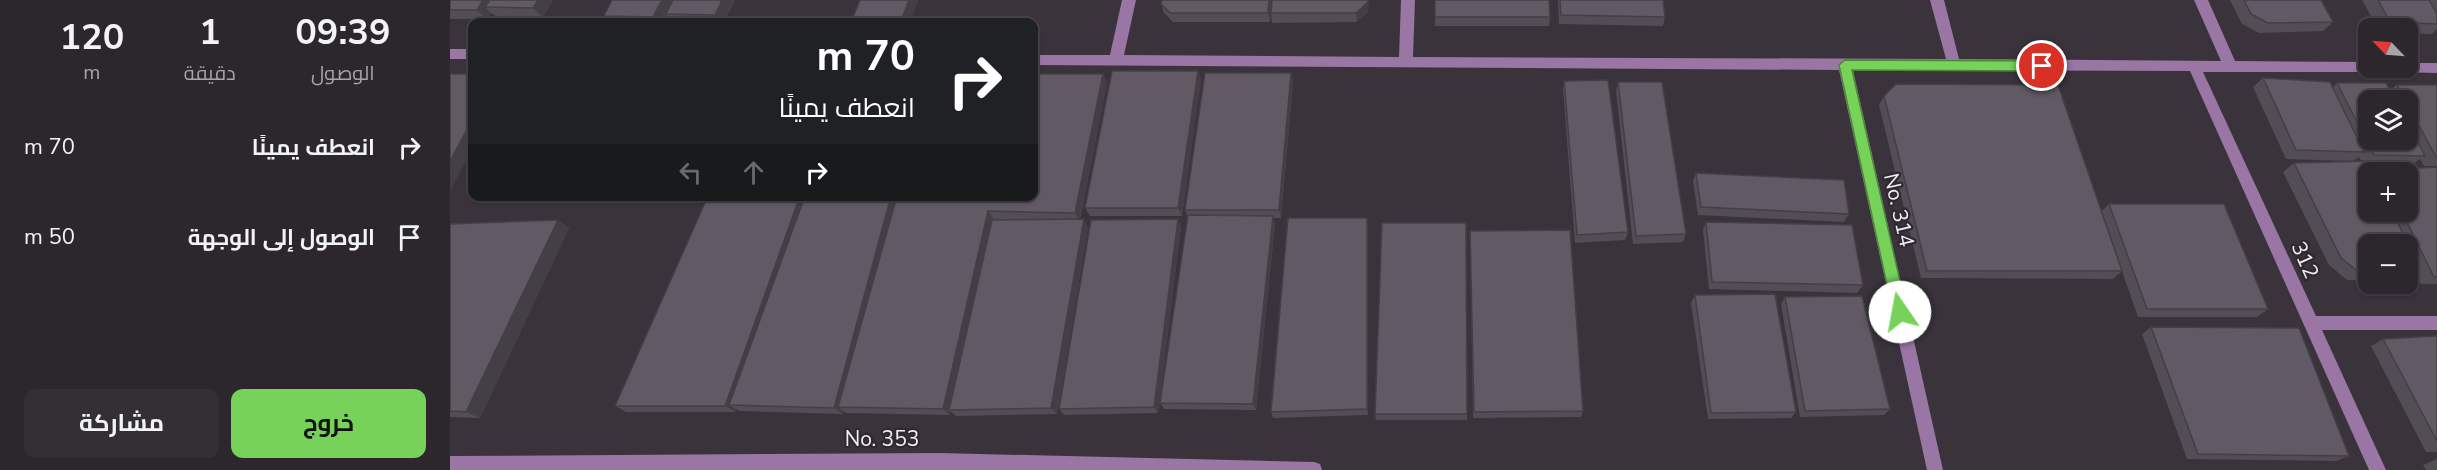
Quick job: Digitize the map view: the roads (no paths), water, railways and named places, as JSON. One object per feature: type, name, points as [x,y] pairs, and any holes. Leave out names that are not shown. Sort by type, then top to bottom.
[{"type":"street","points":[[1116,60],[1129,0]]},
{"type":"street","points":[[1406,60],[1408,0]]},
{"type":"street","points":[[1937,0],[1954,65]]},
{"type":"street","points":[[2201,0],[2230,66]]},
{"type":"street","points":[[450,54],[468,54]]},
{"type":"street","points":[[1038,60],[1406,60],[2195,68],[2358,67]]},
{"type":"street","name":"No. 314","points":[[1845,65],[1935,470]]},
{"type":"street","name":"312","points":[[2195,68],[2378,470]]},
{"type":"street","points":[[2418,68],[2437,68]]},
{"type":"street","points":[[2310,323],[2437,323]]},
{"type":"street","name":"No. 353","points":[[450,464],[939,465],[1314,470]]}]
